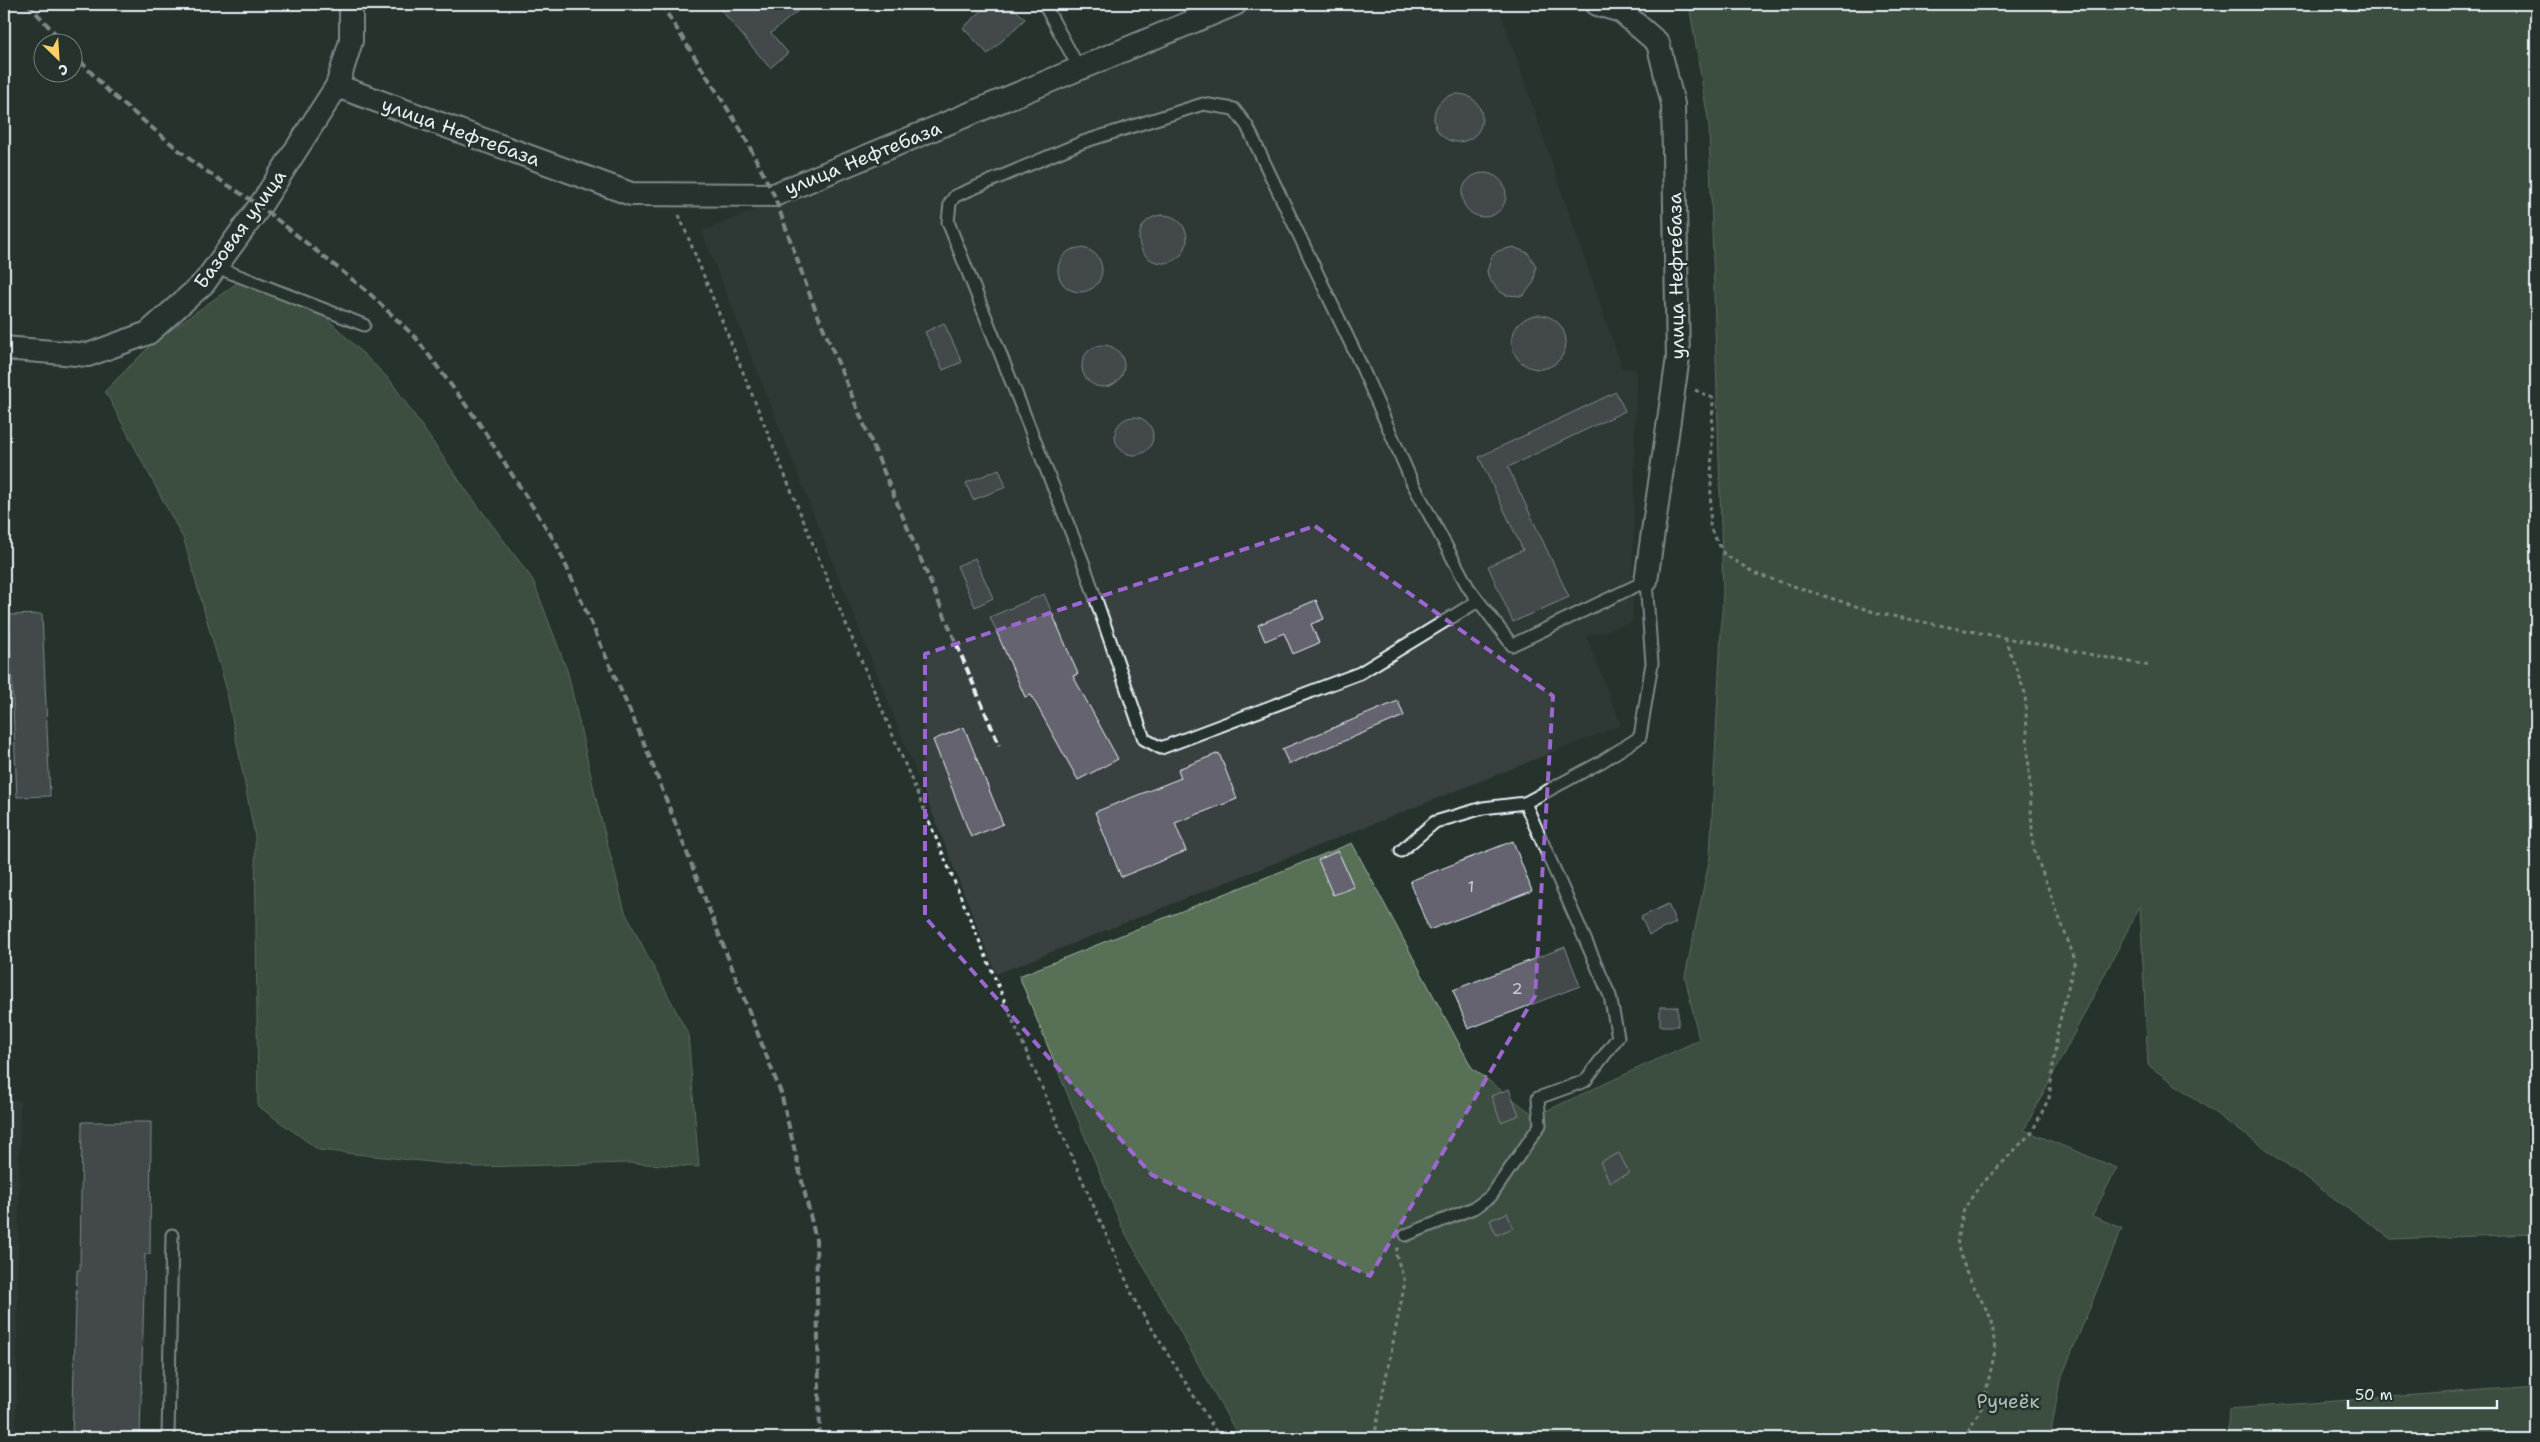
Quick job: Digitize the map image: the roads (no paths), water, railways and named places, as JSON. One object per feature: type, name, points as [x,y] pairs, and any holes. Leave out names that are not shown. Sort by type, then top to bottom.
[{"type":"street","name":"Базовая улица","points":[[4,348],[88,355],[148,333],[204,283],[260,206],[337,86],[351,41],[351,4]]},
{"type":"street","name":"улица Нефтебаза","points":[[337,86],[631,194],[774,194],[1235,4]]},
{"type":"street","name":"улица Нефтебаза","points":[[1598,4],[1621,11],[1658,43],[1673,104],[1678,357],[1676,382],[1646,581]]},
{"type":"lane","points":[[1044,4],[1079,68]]},
{"type":"lane","points":[[1401,851],[1435,822],[1483,808],[1525,804],[1601,762],[1640,737],[1652,663],[1646,581],[1512,645],[1478,601],[1412,482],[1360,363],[1247,126],[1234,109],[1203,104],[1082,142],[955,196],[950,203],[948,222],[1083,562],[1144,739],[1161,748],[1360,673],[1478,601]]},
{"type":"lane","points":[[216,266],[364,325]]},
{"type":"lane","points":[[1406,1235],[1476,1207],[1491,1196],[1540,1125],[1538,1098],[1585,1082],[1618,1037],[1610,996],[1525,804]]},
{"type":"lane","points":[[168,1438],[172,1235]]},
{"type":"railway","points":[[28,4],[54,32]]},
{"type":"railway","points":[[661,4],[741,130],[774,195],[812,301],[999,745]]},
{"type":"railway","points":[[82,63],[110,93],[197,165],[260,206],[368,292],[416,338],[477,420],[556,543],[644,743],[781,1093],[816,1240],[820,1438]]},
{"type":"park label","name":"Ручеёк","points":[[2008,1401]]}]
